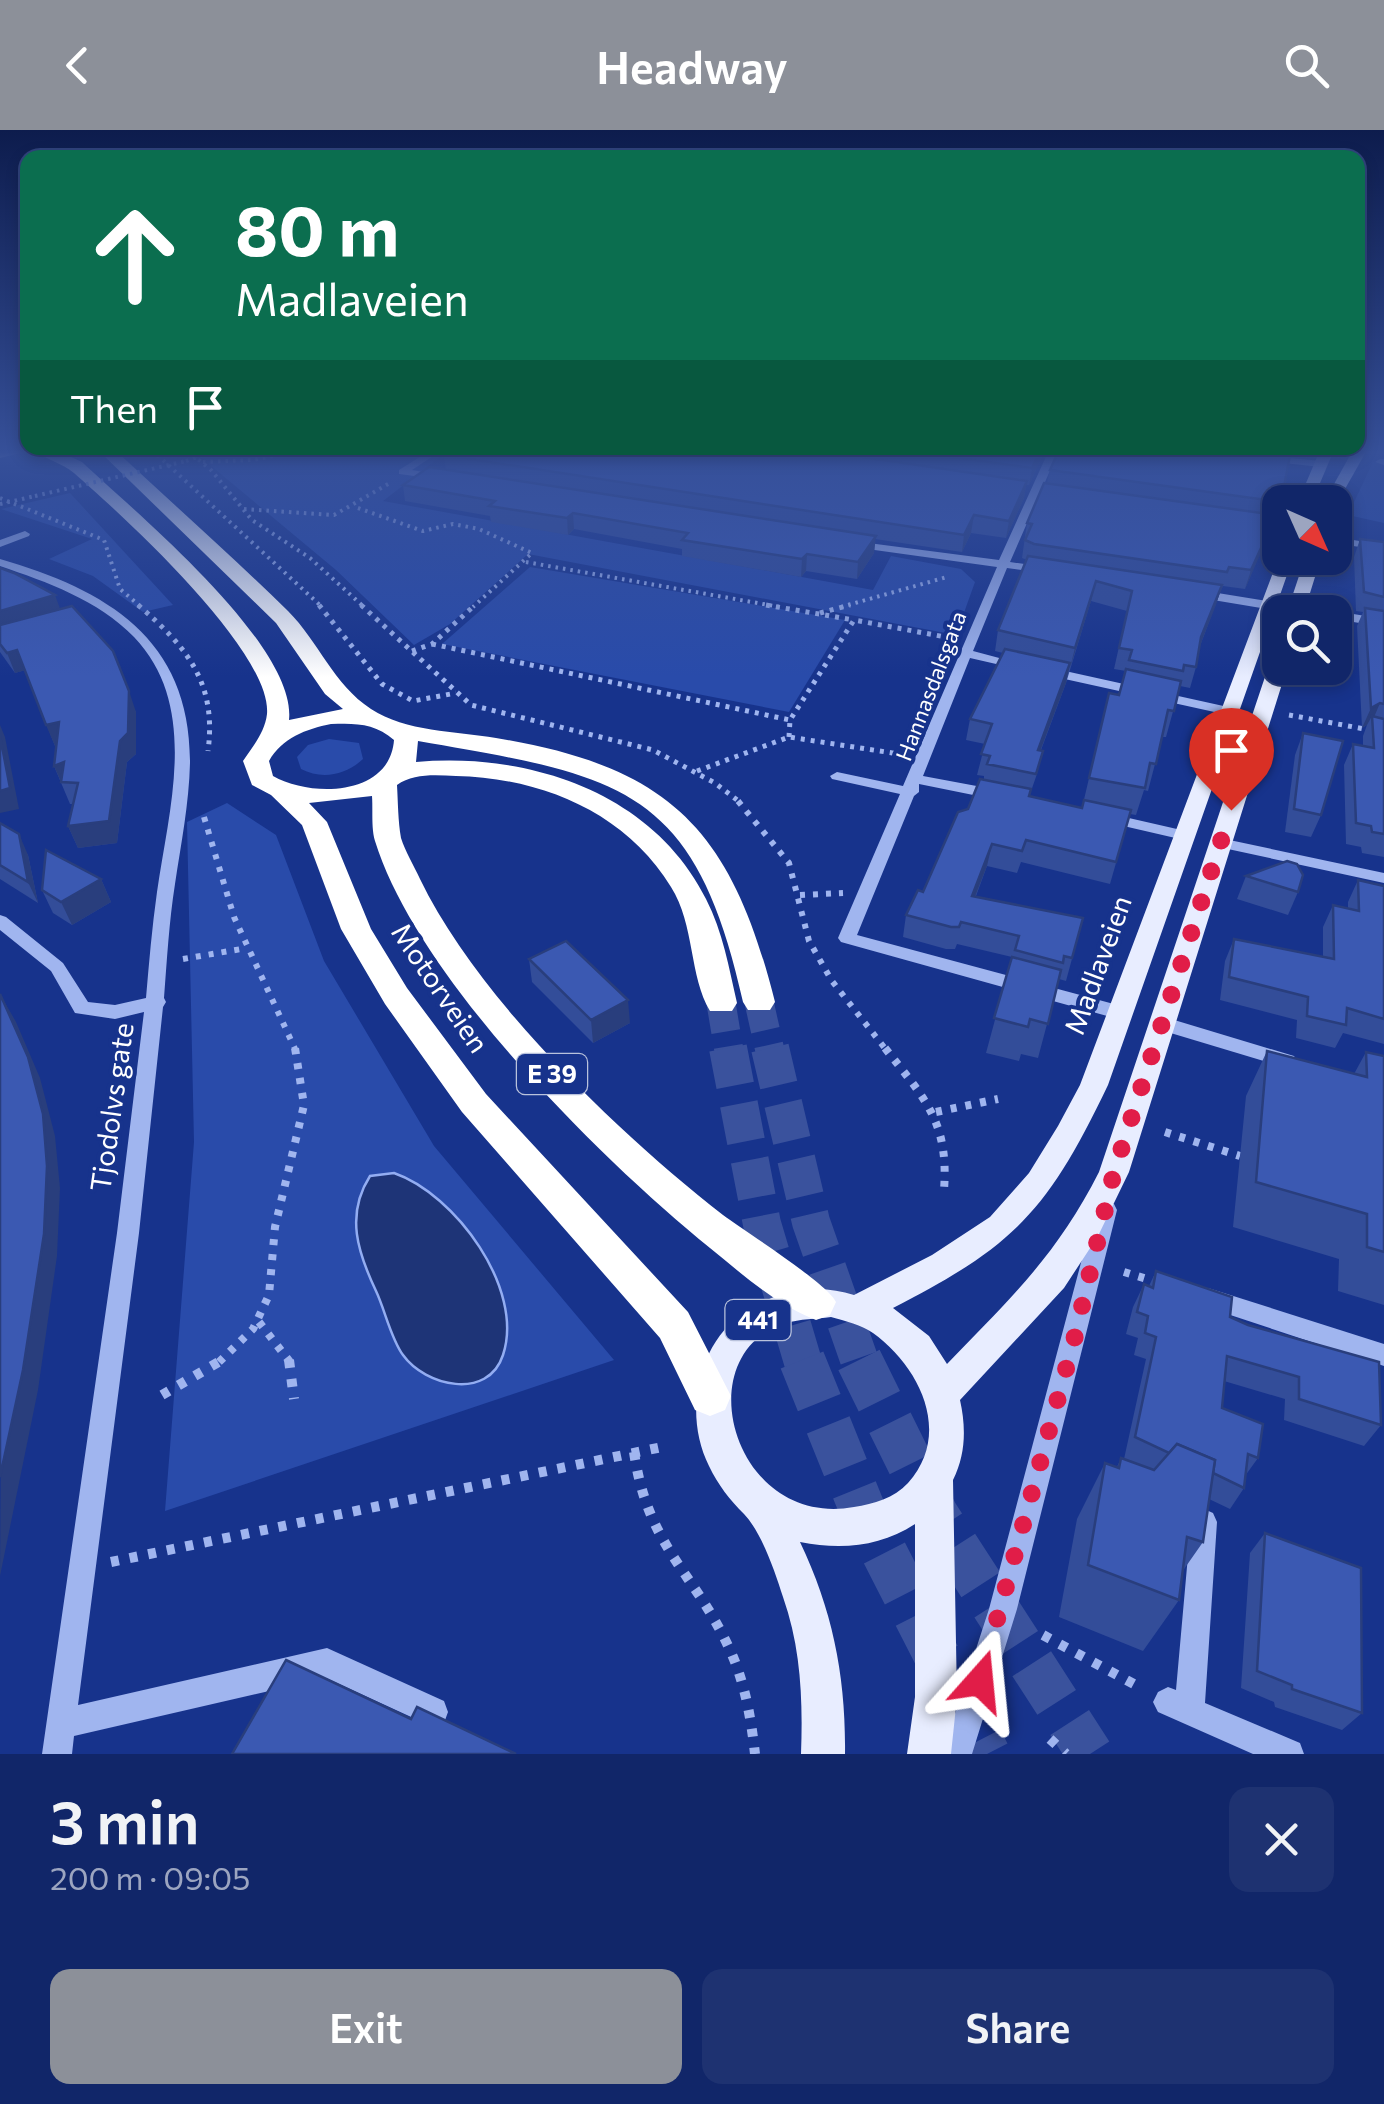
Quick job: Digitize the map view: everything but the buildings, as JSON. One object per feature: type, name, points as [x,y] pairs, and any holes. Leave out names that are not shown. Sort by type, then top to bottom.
[{"type":"highway","name":"E 39","points":[[135,526],[239,632],[276,690],[279,714],[269,742],[256,761],[256,771],[261,780],[283,794]]},
{"type":"highway","points":[[186,526],[274,609],[299,637],[333,689],[366,717],[399,730],[516,748],[573,763],[626,786],[670,814],[709,854],[730,892],[758,1002]]},
{"type":"highway","points":[[269,742],[313,720],[366,717]]},
{"type":"highway","name":"E 39","points":[[390,776],[408,749],[399,730]]},
{"type":"highway","points":[[283,794],[326,798],[390,776],[456,765],[506,771],[580,794],[630,823],[652,843],[686,887],[711,950],[721,1002]]},
{"type":"highway","name":"Motorveien","points":[[390,776],[378,804],[380,822],[401,876],[470,985],[549,1072],[686,1206],[758,1267],[816,1302]]},
{"type":"highway","name":"Motorveien","points":[[283,794],[314,822],[356,929],[396,996],[474,1103],[664,1313],[692,1354],[710,1396]]},
{"type":"main road","name":"Madlaveien","points":[[861,1308],[948,1261],[1015,1212],[1038,1185],[1079,1116],[1262,619]]},
{"type":"main road","points":[[944,1392],[1052,1278],[1087,1227],[1114,1172],[1271,685]]},
{"type":"main road","name":"441","points":[[710,1396],[715,1374],[737,1336],[773,1311],[816,1302],[861,1308],[892,1324],[918,1346],[944,1392],[948,1437],[934,1480],[936,1697],[929,1754]]},
{"type":"main road","points":[[710,1396],[710,1419],[726,1464],[760,1502],[786,1552],[820,1642],[826,1700],[823,1754]]},
{"type":"main road","points":[[760,1502],[806,1526],[856,1529],[901,1512],[934,1480]]},
{"type":"street","name":"Hannasdalsgata","points":[[1019,526],[966,647],[914,786],[847,938],[1118,1012]]},
{"type":"street","points":[[0,544],[25,534]]},
{"type":"street","points":[[834,541],[1053,571]]},
{"type":"street","points":[[1352,543],[1384,548]]},
{"type":"street","name":"Tjodolvs gate","points":[[0,562],[66,588],[150,646],[166,674],[176,704],[182,775],[57,1754]]},
{"type":"street","points":[[1185,592],[1262,604]]},
{"type":"street","points":[[1352,618],[1384,623]]},
{"type":"street","points":[[966,647],[1228,711]]},
{"type":"street","points":[[837,776],[1022,800]]},
{"type":"street","points":[[1092,815],[1184,834]]},
{"type":"street","points":[[1220,843],[1384,878]]},
{"type":"street","points":[[0,921],[58,968],[82,1008],[114,1012],[156,1002]]},
{"type":"street","points":[[1161,1023],[1308,1067]]},
{"type":"street","points":[[957,1754],[1004,1609],[1114,1172]]},
{"type":"street","points":[[1182,1290],[1384,1355]]},
{"type":"street","points":[[1188,1504],[1204,1511],[1178,1706],[1289,1754]]},
{"type":"street","points":[[61,1724],[327,1662],[433,1712]]},
{"type":"path","points":[[233,526],[326,612],[382,684],[414,701],[457,692],[300,550],[266,526]]},
{"type":"path","points":[[408,526],[423,531],[445,526]]},
{"type":"path","points":[[432,644],[531,556],[530,550],[462,526]]},
{"type":"path","points":[[524,562],[819,613],[966,647]]},
{"type":"path","points":[[810,614],[1002,564]]},
{"type":"path","points":[[788,737],[790,716],[854,620]]},
{"type":"path","points":[[432,644],[790,716]]},
{"type":"path","points":[[412,651],[442,644]]},
{"type":"path","points":[[1286,715],[1371,730]]},
{"type":"path","points":[[697,772],[788,737],[822,739],[910,756]]},
{"type":"path","points":[[162,1394],[226,1358],[259,1322],[269,1294],[275,1226],[304,1120],[304,1083],[294,1044],[246,948],[216,872],[202,810]]},
{"type":"path","points":[[800,896],[868,891]]},
{"type":"path","points":[[810,941],[832,981],[935,1112],[947,1152],[944,1190]]},
{"type":"path","points":[[183,959],[246,948]]},
{"type":"path","points":[[935,1112],[998,1100]]},
{"type":"path","points":[[1165,1132],[1240,1156]]},
{"type":"path","points":[[1124,1272],[1182,1290]]},
{"type":"path","points":[[259,1322],[289,1356],[294,1399]]},
{"type":"path","points":[[80,1568],[662,1447]]},
{"type":"path","points":[[634,1452],[646,1520],[723,1636],[738,1668],[755,1754]]},
{"type":"path","points":[[1043,1635],[1178,1706]]},
{"type":"path","points":[[1050,1738],[1066,1754]]},
{"type":"shaded area","points":[[52,526],[100,526],[173,605],[143,612],[93,576],[49,559],[92,539]]},
{"type":"shaded area","points":[[283,526],[519,526],[873,590],[891,556],[961,569],[975,582],[956,635],[528,554],[450,624],[414,645]]},
{"type":"shaded area","points":[[530,567],[845,620],[789,712],[442,644]]},
{"type":"shaded area","points":[[329,739],[359,743],[363,759],[334,774],[301,769],[297,757],[308,745]]},
{"type":"shaded area","points":[[227,803],[276,835],[324,961],[434,1146],[614,1360],[165,1511],[194,1142],[187,822]]},
{"type":"shaded area","points":[[394,1173],[417,1184],[461,1222],[494,1274],[504,1302],[507,1329],[503,1355],[484,1379],[456,1384],[440,1381],[413,1366],[395,1341],[364,1262],[356,1220],[362,1191],[370,1176]]},
{"type":"tunnel","points":[[759,1002],[770,1051]]},
{"type":"tunnel","points":[[721,1003],[729,1051]]},
{"type":"tunnel","points":[[728,1048],[762,1224],[803,1362]]},
{"type":"tunnel","points":[[770,1048],[811,1222],[860,1362]]},
{"type":"tunnel","points":[[802,1360],[863,1511],[987,1754]]},
{"type":"tunnel","points":[[859,1360],[935,1514],[1090,1754]]},
{"type":"route","points":[[980,1681],[1004,1609],[1114,1172],[1231,810]]}]
